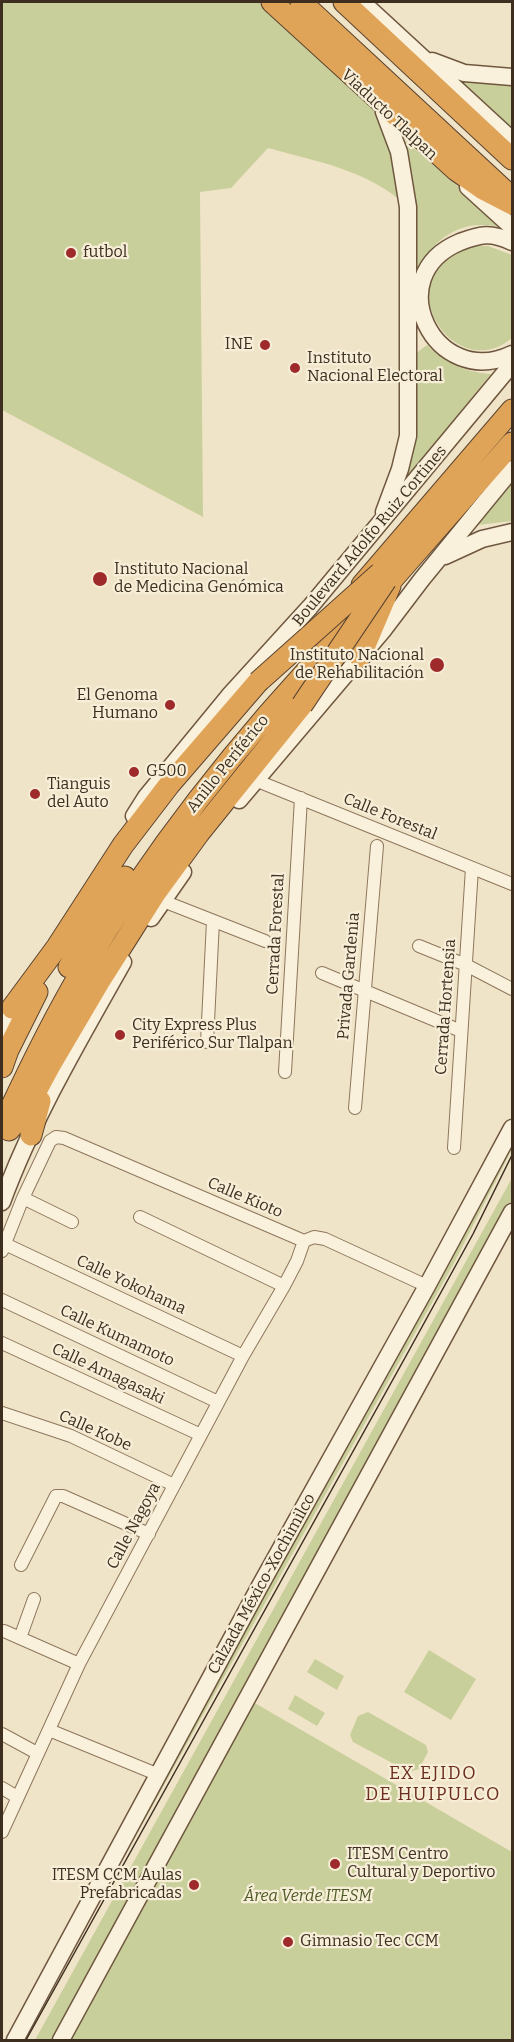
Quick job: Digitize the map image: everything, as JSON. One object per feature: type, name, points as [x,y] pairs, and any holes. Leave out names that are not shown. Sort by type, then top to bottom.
[{"type":"highway","points":[[272,2],[456,171],[483,189],[513,204]]},
{"type":"highway","points":[[286,2],[317,42]]},
{"type":"highway","name":"Viaducto Tlalpan","points":[[301,2],[513,198]]},
{"type":"highway","points":[[320,2],[513,179]]},
{"type":"highway","points":[[327,2],[413,58]]},
{"type":"highway","points":[[344,2],[413,58],[513,159]]},
{"type":"highway","name":"Anillo Periférico","points":[[2,1096],[54,993],[88,934],[125,876],[169,815],[244,721],[513,410]]},
{"type":"highway","points":[[2,1136],[22,1117],[118,950],[156,892],[200,832],[287,726],[386,578],[513,418]]},
{"type":"highway","points":[[12,1008],[57,948],[123,844],[213,732],[258,682],[386,578],[513,434]]},
{"type":"highway","name":"Anillo Periférico","points":[[2,1127],[32,1064],[81,973],[154,859],[216,776],[386,578],[513,443]]},
{"type":"highway","points":[[360,657],[386,578]]},
{"type":"highway","points":[[2,1067],[57,948]]},
{"type":"highway","points":[[40,1138],[39,1103],[62,1045]]},
{"type":"main road","name":"Viaducto Tlalpan","points":[[266,2],[384,112],[513,227]]},
{"type":"main road","points":[[362,2],[413,58],[513,140]]},
{"type":"main road","points":[[413,58],[464,73],[513,77]]},
{"type":"main road","points":[[372,534],[389,503],[408,436],[408,207],[399,152],[384,112]]},
{"type":"main road","points":[[513,242],[491,235],[477,235],[442,252],[431,263],[423,277],[420,289],[422,317],[441,345],[456,356],[469,361],[483,362],[513,354]]},
{"type":"main road","points":[[408,349],[429,330]]},
{"type":"main road","name":"Boulevard Adolfo Ruiz Cortines","points":[[2,1031],[32,971],[147,797],[229,696],[310,607],[513,364]]},
{"type":"main road","points":[[2,1202],[14,1170],[40,1138],[75,1046],[136,939],[207,838],[360,657],[513,469]]},
{"type":"main road","points":[[435,564],[446,555],[471,543],[513,532]]},
{"type":"main road","name":"Calzada México-Xochimilco","points":[[15,2040],[126,1831],[513,1128]]},
{"type":"main road","points":[[61,2040],[513,1212]]},
{"type":"street","name":"Calle Forestal","points":[[255,780],[513,884]]},
{"type":"street","name":"Cerrada Forestal","points":[[285,1072],[301,798]]},
{"type":"street","name":"Privada Gardenia","points":[[355,1108],[377,846]]},
{"type":"street","name":"Cerrada Hortensia","points":[[454,1148],[472,868]]},
{"type":"street","points":[[163,901],[265,941]]},
{"type":"street","points":[[207,1042],[213,921]]},
{"type":"street","points":[[419,946],[466,965],[513,988]]},
{"type":"street","points":[[322,973],[461,1031]]},
{"type":"street","points":[[3,1247],[23,1198],[40,1138]]},
{"type":"street","name":"Calle Kioto","points":[[40,1138],[64,1138],[304,1241],[314,1237],[325,1239],[427,1286]]},
{"type":"street","points":[[23,1198],[72,1222]]},
{"type":"street","points":[[140,1217],[284,1286]]},
{"type":"street","name":"Calle Nagoya","points":[[2,1832],[79,1664],[218,1402],[284,1286],[304,1241]]},
{"type":"street","name":"Calle Yokohama","points":[[3,1247],[243,1356]]},
{"type":"street","name":"Calle Kumamoto","points":[[2,1299],[218,1402]]},
{"type":"street","name":"Calle Amagasaki","points":[[2,1342],[201,1435]]},
{"type":"street","name":"Calle Kobe","points":[[2,1413],[71,1436],[174,1485]]},
{"type":"street","points":[[21,1565],[56,1496],[63,1496],[149,1534]]},
{"type":"street","points":[[20,1638],[34,1599]]},
{"type":"street","points":[[4,1631],[79,1664]]},
{"type":"street","points":[[49,1730],[159,1774]]},
{"type":"street","points":[[2,1734],[38,1753]]},
{"type":"street","points":[[2,1788],[17,1797]]},
{"type":"green space","points":[[2,2],[265,2],[383,113],[408,207],[393,194],[360,176],[324,163],[268,148],[231,188],[200,192],[203,517],[2,410]]},
{"type":"green space","points":[[448,76],[473,82],[512,83],[512,139]]},
{"type":"green space","points":[[395,132],[507,228],[486,225],[471,226],[450,234],[432,248],[414,277]]},
{"type":"green space","points":[[474,246],[488,246],[512,255],[512,338],[490,349],[468,348],[449,338],[436,320],[429,300],[432,278],[446,259]]},
{"type":"green space","points":[[427,345],[456,366],[491,374],[395,492],[415,354]]},
{"type":"green space","points":[[512,482],[512,521],[478,525]]},
{"type":"green space","points":[[512,1144],[512,1149],[453,1265],[79,1938],[151,1800]]},
{"type":"green space","points":[[512,1178],[512,1204],[55,2040],[35,2040]]},
{"type":"green space","points":[[429,1650],[476,1679],[451,1720],[404,1692]]},
{"type":"green space","points":[[315,1659],[344,1676],[337,1690],[307,1672]]},
{"type":"green space","points":[[295,1695],[325,1713],[317,1726],[288,1709]]},
{"type":"green space","name":"Área Verde ITESM","points":[[253,1702],[512,1852],[512,2040],[64,2040]]},
{"type":"green space","points":[[368,1712],[426,1745],[428,1752],[419,1769],[409,1772],[353,1742],[350,1735],[358,1716]]},
{"type":"tram line","points":[[26,2040],[473,1234],[512,1155]]},
{"type":"place","name":"futbol","points":[[71,253]]},
{"type":"place","name":"INE","points":[[265,345]]},
{"type":"place","name":"Instituto Nacional Electoral","points":[[295,368]]},
{"type":"place","name":"Instituto Nacional de Medicina Genómica","points":[[100,579]]},
{"type":"place","name":"Instituto Nacional de Rehabilitación","points":[[437,665]]},
{"type":"place","name":"El Genoma Humano","points":[[170,705]]},
{"type":"place","name":"G500","points":[[134,772]]},
{"type":"place","name":"Tianguis del Auto","points":[[35,794]]},
{"type":"place","name":"City Express Plus Periférico Sur Tlalpan","points":[[120,1035]]},
{"type":"place","name":"ITESM Centro Cultural y Deportivo","points":[[335,1864]]},
{"type":"place","name":"ITESM CCM Aulas Prefabricadas","points":[[194,1885]]},
{"type":"place","name":"Gimnasio Tec CCM","points":[[288,1942]]},
{"type":"district","name":"EX EJIDO DE HUIPULCO","points":[[433,1784]]}]
